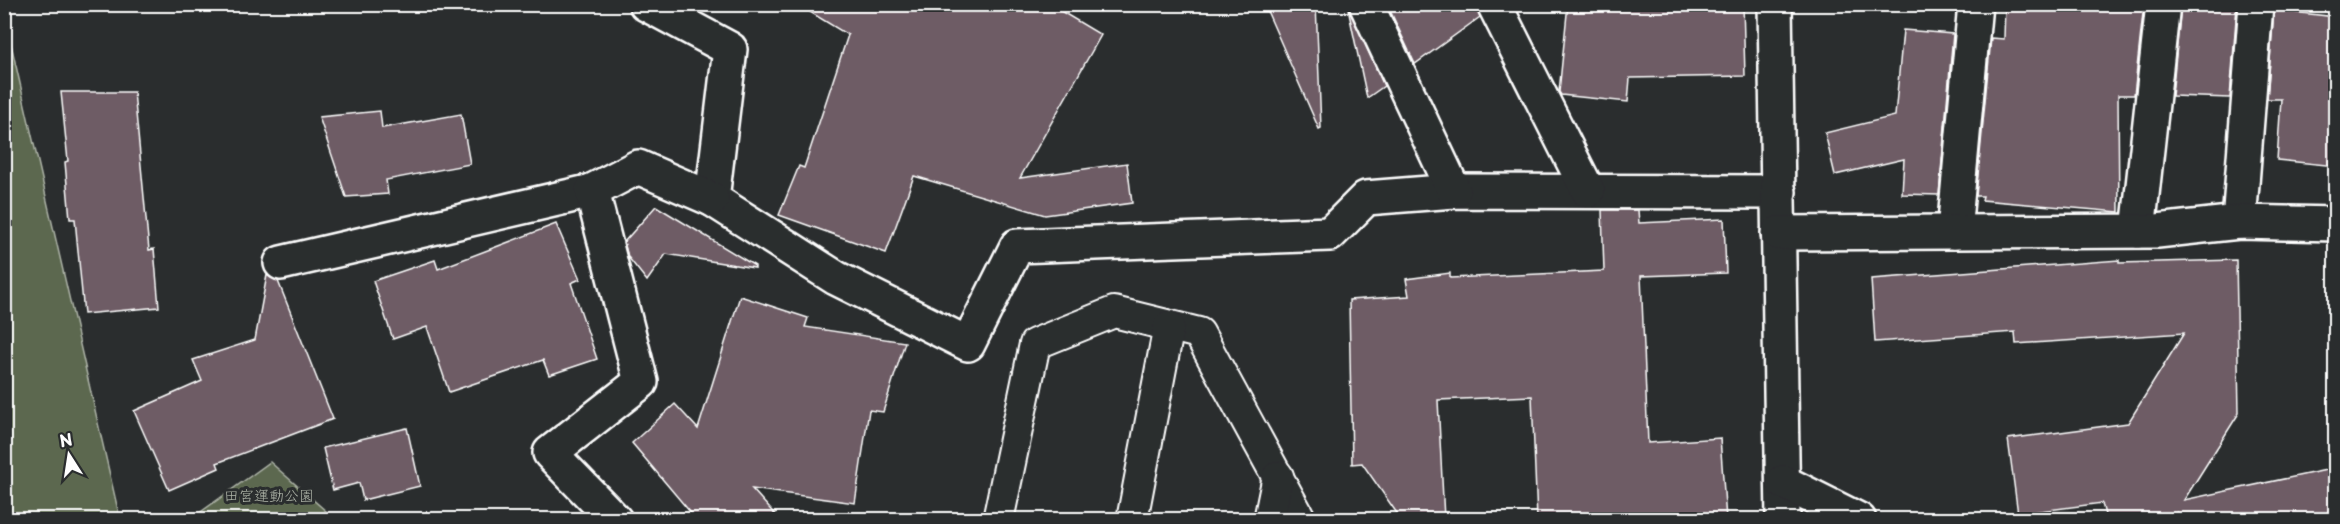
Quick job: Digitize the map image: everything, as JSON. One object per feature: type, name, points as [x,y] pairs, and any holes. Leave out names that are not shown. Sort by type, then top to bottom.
[{"type":"street","points":[[646,4],[730,49],[712,199]]},
{"type":"street","points":[[1366,4],[1454,191]]},
{"type":"street","points":[[1494,4],[1588,191]]},
{"type":"street","points":[[1775,4],[1783,519]]},
{"type":"street","points":[[1954,232],[1975,4]]},
{"type":"street","points":[[2138,231],[2163,4]]},
{"type":"street","points":[[2239,222],[2256,4]]},
{"type":"street","points":[[281,263],[592,191],[638,167],[712,199],[836,278],[968,344],[1017,246],[1330,234],[1365,198],[1454,191],[1779,192]]},
{"type":"street","points":[[592,191],[641,382],[550,453],[615,519]]},
{"type":"street","points":[[1778,233],[2157,231],[2239,222],[2336,224]]},
{"type":"street","points":[[1783,482],[1859,519]]},
{"type":"lane","points":[[998,519],[1035,344],[1114,312],[1199,333],[1301,519]]},
{"type":"lane","points":[[1132,519],[1169,326]]},
{"type":"lane","points":[[1269,519],[1278,476]]},
{"type":"green space","points":[[5,18],[120,519],[5,519]]},
{"type":"green space","name":"田宮運動公園","points":[[270,462],[335,519],[191,519]]},
{"type":"building","points":[[797,4],[1049,4],[1101,35],[1020,178],[1127,163],[1132,203],[1045,215],[914,176],[886,253],[779,215],[799,166],[804,168],[848,35]]},
{"type":"building","points":[[1264,4],[1316,4],[1321,128],[1319,129]]},
{"type":"building","points":[[1347,4],[1384,86],[1367,98]]},
{"type":"building","points":[[1387,4],[1476,4],[1480,17],[1415,64]]},
{"type":"building","points":[[1568,4],[1743,4],[1745,76],[1630,78],[1628,102],[1561,95],[1559,92]]},
{"type":"building","points":[[2005,4],[2144,4],[2134,95],[2118,95],[2119,212],[1982,200],[1983,196],[1976,196],[1991,38],[2004,39]]},
{"type":"building","points":[[2181,4],[2237,6],[2230,98],[2172,96]]},
{"type":"building","points":[[2274,10],[2336,17],[2336,166],[2277,160],[2281,99],[2267,99]]},
{"type":"building","points":[[1903,30],[1953,34],[1939,195],[1902,194],[1904,159],[1835,175],[1825,133],[1895,116]]},
{"type":"building","points":[[61,92],[134,92],[149,250],[154,249],[159,307],[84,314],[75,219],[70,219],[65,162],[68,161]]},
{"type":"building","points":[[380,111],[382,128],[461,114],[470,164],[386,180],[388,194],[346,197],[319,117]]},
{"type":"building","points":[[656,206],[755,268],[666,254],[647,281],[628,257],[624,242]]},
{"type":"building","points":[[1602,210],[1638,210],[1639,223],[1724,219],[1726,273],[1641,276],[1648,443],[1720,438],[1726,519],[1537,519],[1532,396],[1438,400],[1444,519],[1401,519],[1362,463],[1352,464],[1349,300],[1409,296],[1406,279],[1450,273],[1450,278],[1604,271]]},
{"type":"building","points":[[556,224],[580,279],[571,283],[597,359],[549,375],[543,360],[449,392],[427,327],[393,339],[373,281],[435,260],[438,269]]},
{"type":"building","points":[[2119,260],[2119,263],[2236,260],[2239,413],[2184,500],[2336,468],[2336,519],[2177,519],[2177,512],[2172,519],[2106,519],[2102,503],[2018,514],[2008,439],[2128,423],[2184,333],[2016,344],[2015,332],[1875,342],[1871,279]]},
{"type":"building","points":[[267,275],[278,281],[333,419],[217,463],[219,468],[169,490],[134,411],[202,381],[193,360],[255,340]]},
{"type":"building","points":[[740,296],[808,318],[805,327],[905,342],[883,412],[869,410],[855,503],[752,489],[779,519],[696,519],[632,443],[675,404],[698,429]]},
{"type":"building","points":[[407,428],[420,486],[363,500],[359,483],[333,490],[323,448]]}]
